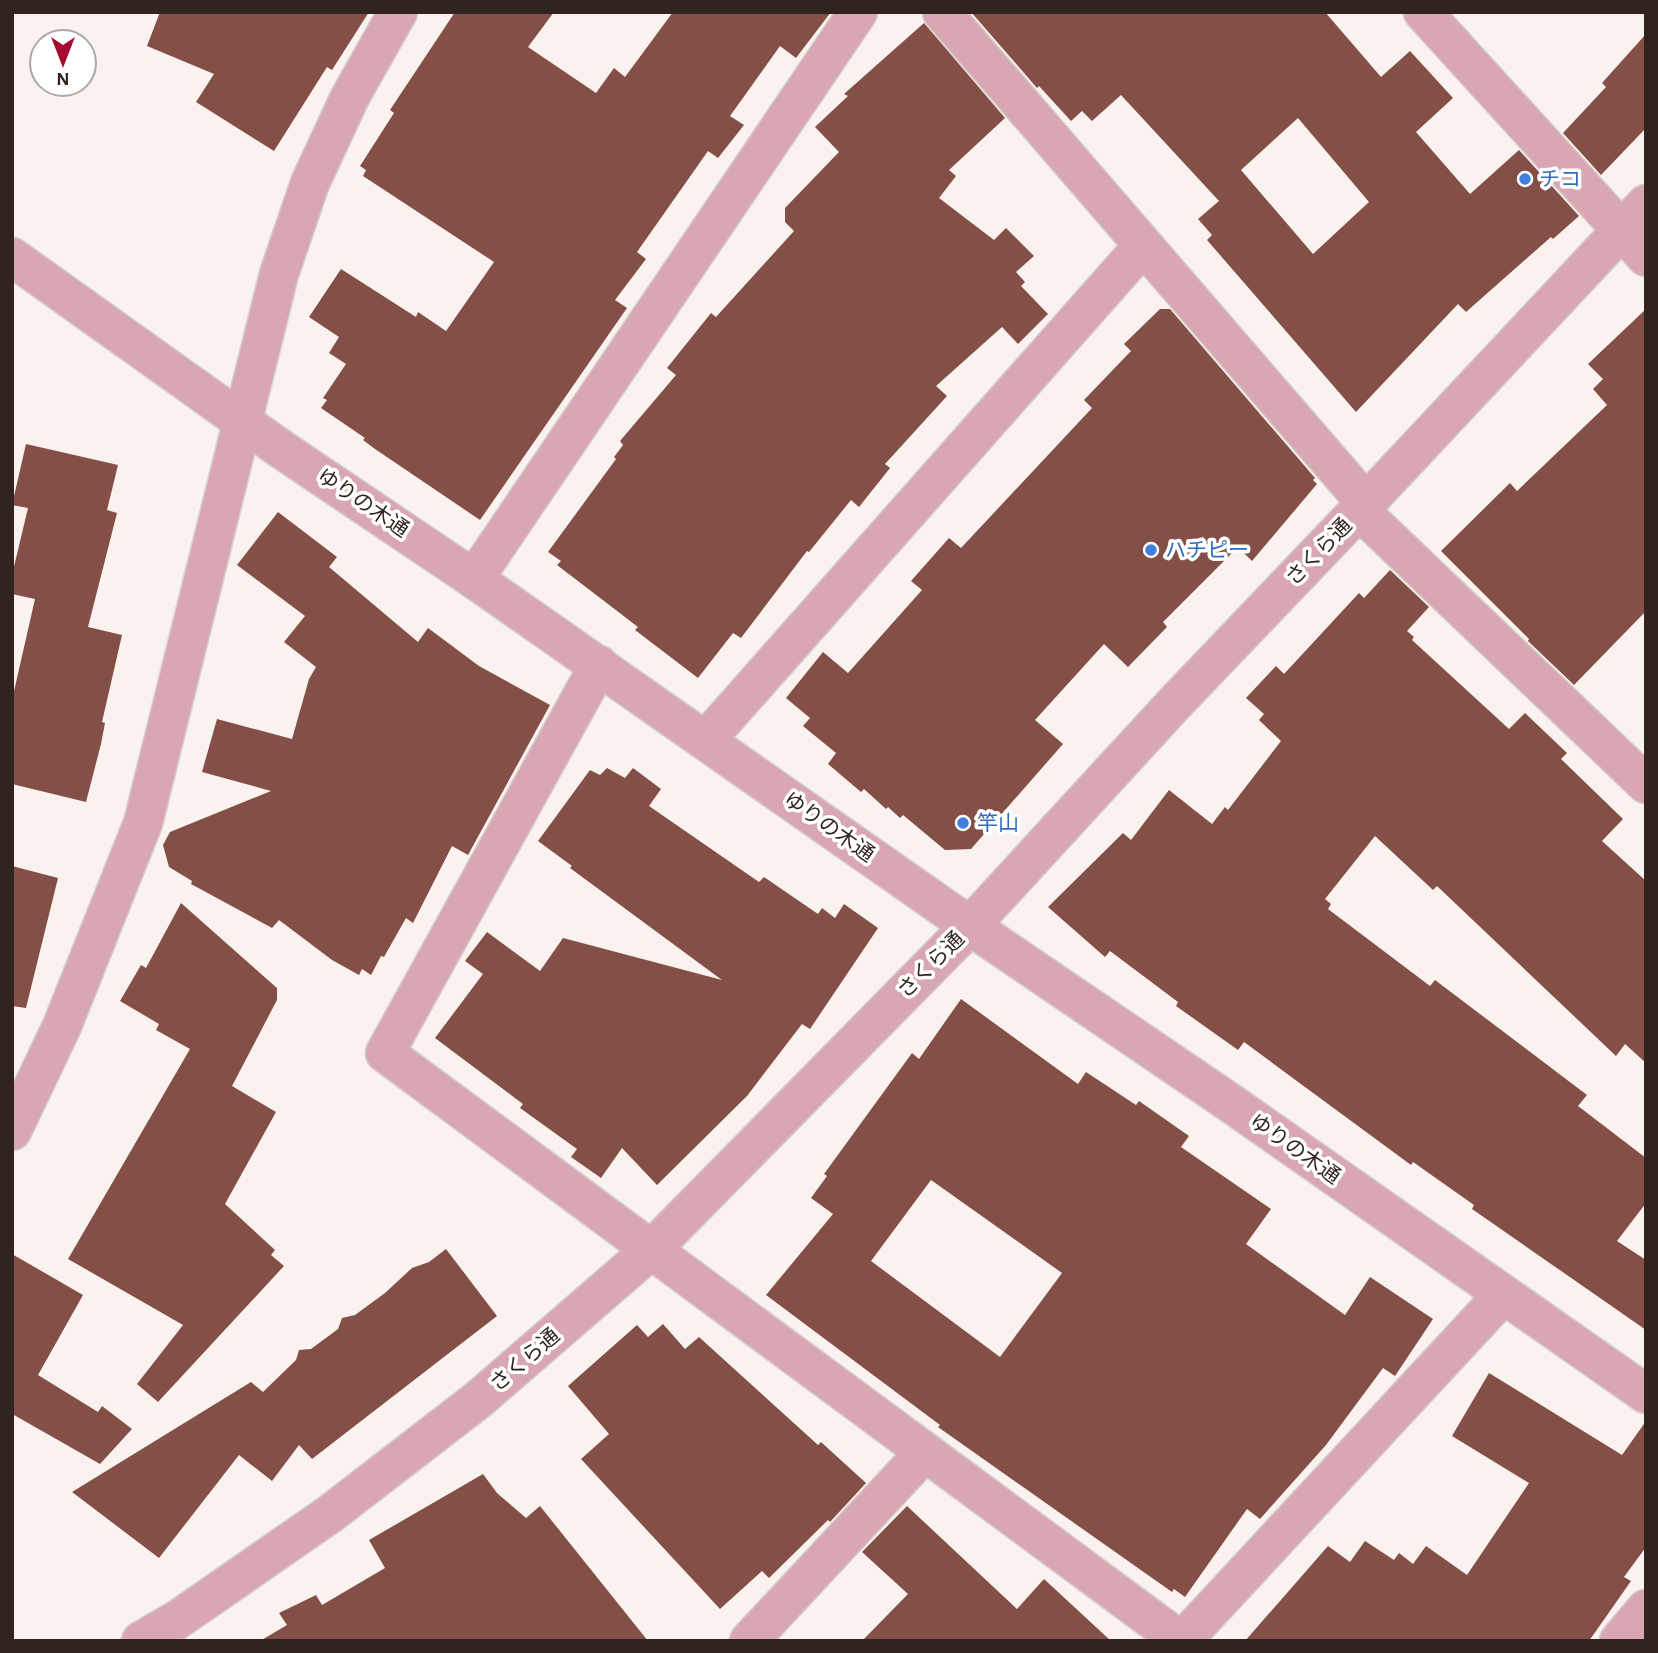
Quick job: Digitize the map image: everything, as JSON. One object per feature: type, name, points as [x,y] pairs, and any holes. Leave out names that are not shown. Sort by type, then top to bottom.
[{"type":"street","points":[[12,1131],[62,1026],[143,823],[279,274],[310,183],[350,97],[398,12]]},
{"type":"street","points":[[474,579],[858,12]]},
{"type":"street","points":[[942,12],[1363,507],[1646,784]]},
{"type":"street","points":[[1423,12],[1637,231]]},
{"type":"street","name":"さくら通","points":[[141,1641],[182,1630],[479,1399],[651,1250],[970,926],[1173,705],[1363,507],[1637,231]]},
{"type":"street","points":[[706,740],[1143,246]]},
{"type":"street","name":"ゆりの木通","points":[[12,257],[241,420],[599,665],[970,926],[1229,1102],[1646,1394]]},
{"type":"street","points":[[599,665],[385,1053],[1182,1641],[1503,1295]]},
{"type":"street","points":[[749,1641],[925,1452]]},
{"type":"street","points":[[1619,1641],[1646,1609]]},
{"type":"building","points":[[160,12],[369,12],[332,70],[327,67],[274,151],[196,102],[214,74],[147,46]]},
{"type":"building","points":[[455,12],[554,12],[528,47],[596,93],[614,68],[625,77],[673,12],[831,12],[796,58],[780,46],[730,116],[744,125],[718,158],[708,151],[637,252],[646,259],[615,300],[627,308],[480,520],[375,449],[363,440],[365,438],[321,408],[327,400],[323,398],[346,364],[329,353],[339,337],[309,317],[341,269],[416,317],[418,312],[446,331],[494,262],[363,176],[366,170],[360,166],[394,113],[390,110]]},
{"type":"building","points":[[971,12],[1325,12],[1381,77],[1410,51],[1453,98],[1416,132],[1470,194],[1519,150],[1579,216],[1553,239],[1551,237],[1466,312],[1458,304],[1356,412],[1207,240],[1212,235],[1198,219],[1219,201],[1121,95],[1092,121],[1082,111],[1071,121],[1039,86],[1037,88]],"holes":[[[1298,118],[1369,202],[1313,254],[1241,170]]]},
{"type":"building","points":[[924,23],[1005,118],[949,170],[956,176],[939,198],[994,240],[1006,228],[1034,256],[1016,272],[1025,282],[1021,286],[1048,314],[1018,344],[1002,327],[936,386],[947,396],[885,464],[890,468],[859,507],[851,500],[809,552],[807,551],[741,638],[733,633],[698,678],[635,630],[638,627],[557,565],[561,561],[548,552],[616,459],[614,457],[623,445],[620,441],[676,375],[667,368],[711,313],[716,317],[794,231],[785,222],[785,208],[839,152],[815,127],[848,96],[844,94]]},
{"type":"building","points":[[1646,34],[1646,128],[1601,175],[1563,133],[1606,87],[1602,83]]},
{"type":"building","points":[[1160,309],[1170,309],[1315,478],[1313,480],[1317,484],[1252,561],[1238,547],[1163,622],[1167,627],[1128,667],[1104,644],[1035,720],[1063,744],[971,849],[945,850],[903,815],[900,818],[888,807],[886,809],[864,789],[861,792],[828,764],[836,753],[803,726],[810,718],[786,698],[823,652],[848,673],[922,590],[911,581],[949,538],[961,548],[1092,408],[1084,400],[1131,351],[1124,344]]},
{"type":"building","points":[[1646,309],[1646,611],[1574,685],[1441,551],[1510,483],[1517,491],[1607,405],[1593,389],[1603,379],[1588,364]]},
{"type":"building","points":[[26,444],[118,465],[107,510],[117,513],[88,627],[122,635],[102,722],[105,723],[101,744],[86,802],[12,784],[12,700],[35,599],[12,594],[12,575],[28,508],[12,505]]},
{"type":"building","points":[[278,512],[337,557],[329,567],[418,642],[428,628],[479,666],[550,705],[468,855],[452,846],[413,923],[406,918],[371,975],[362,969],[359,975],[332,960],[279,920],[272,928],[191,884],[192,881],[169,867],[163,845],[170,832],[271,791],[202,772],[217,719],[292,739],[309,679],[316,667],[284,642],[305,616],[237,565]]},
{"type":"building","points":[[1390,570],[1429,607],[1407,631],[1414,637],[1412,640],[1509,729],[1525,713],[1567,753],[1561,759],[1623,819],[1602,841],[1646,881],[1646,1063],[1625,1044],[1616,1056],[1437,886],[1433,890],[1375,836],[1325,899],[1331,904],[1328,909],[1430,986],[1435,980],[1587,1095],[1578,1106],[1646,1158],[1646,1203],[1617,1241],[1646,1260],[1646,1330],[1472,1209],[1474,1205],[1413,1162],[1411,1165],[1244,1042],[1238,1050],[1176,1006],[1178,1002],[1110,951],[1105,957],[1048,907],[1123,833],[1131,840],[1169,790],[1212,824],[1225,807],[1228,810],[1281,741],[1259,720],[1264,714],[1246,698],[1276,666],[1284,674],[1359,593],[1364,598]]},
{"type":"building","points":[[607,768],[625,778],[633,768],[661,789],[649,806],[759,882],[764,877],[818,914],[822,908],[835,918],[844,904],[878,928],[810,1029],[802,1024],[747,1096],[657,1185],[622,1148],[601,1178],[571,1157],[577,1149],[520,1108],[523,1104],[435,1038],[483,974],[465,961],[487,932],[540,971],[563,938],[722,980],[570,868],[572,866],[538,841],[590,770],[600,775]]},
{"type":"building","points":[[12,866],[58,878],[26,1008],[12,1006]]},
{"type":"building","points":[[181,903],[277,988],[277,1000],[232,1086],[276,1112],[225,1204],[275,1250],[271,1255],[284,1266],[158,1402],[137,1384],[183,1325],[68,1259],[190,1049],[156,1030],[159,1024],[120,1001],[141,965],[146,968]]},
{"type":"building","points":[[961,999],[1078,1084],[1086,1072],[1136,1105],[1139,1101],[1189,1136],[1181,1147],[1271,1209],[1246,1244],[1345,1315],[1370,1277],[1433,1319],[1395,1376],[1383,1368],[1326,1445],[1260,1519],[1247,1509],[1185,1597],[1174,1589],[1172,1592],[938,1427],[940,1425],[766,1295],[833,1214],[811,1198],[827,1176],[824,1174],[912,1053],[919,1059]],"holes":[[[931,1180],[1062,1273],[1000,1357],[871,1261]]]},
{"type":"building","points":[[446,1249],[497,1316],[312,1459],[299,1445],[272,1481],[239,1455],[159,1558],[72,1492],[251,1382],[263,1392],[296,1360],[299,1350],[311,1349],[338,1329],[342,1318],[355,1315],[385,1293],[412,1268],[429,1262]]},
{"type":"building","points":[[12,1254],[83,1295],[38,1375],[98,1412],[102,1406],[132,1429],[100,1464],[14,1415],[12,1419]]},
{"type":"building","points":[[663,1324],[685,1349],[699,1337],[818,1445],[821,1442],[866,1483],[830,1522],[828,1520],[769,1578],[762,1571],[720,1609],[581,1459],[609,1434],[568,1386],[637,1325],[648,1337]]},
{"type":"building","points":[[1489,1373],[1622,1455],[1646,1421],[1646,1547],[1624,1577],[1631,1581],[1589,1641],[1245,1641],[1328,1546],[1350,1562],[1365,1541],[1394,1560],[1399,1553],[1413,1564],[1426,1546],[1467,1575],[1529,1483],[1452,1436]]},
{"type":"building","points":[[483,1474],[497,1493],[526,1518],[540,1506],[648,1641],[260,1641],[287,1625],[279,1613],[316,1595],[322,1605],[385,1568],[369,1540]]},
{"type":"building","points":[[907,1506],[1017,1609],[1044,1579],[1111,1641],[862,1641],[908,1594],[862,1552]]},
{"type":"place","name":"チコ","points":[[1525,179]]},
{"type":"place","name":"ハチピー","points":[[1151,550]]},
{"type":"place","name":"竿山","points":[[963,823]]}]
